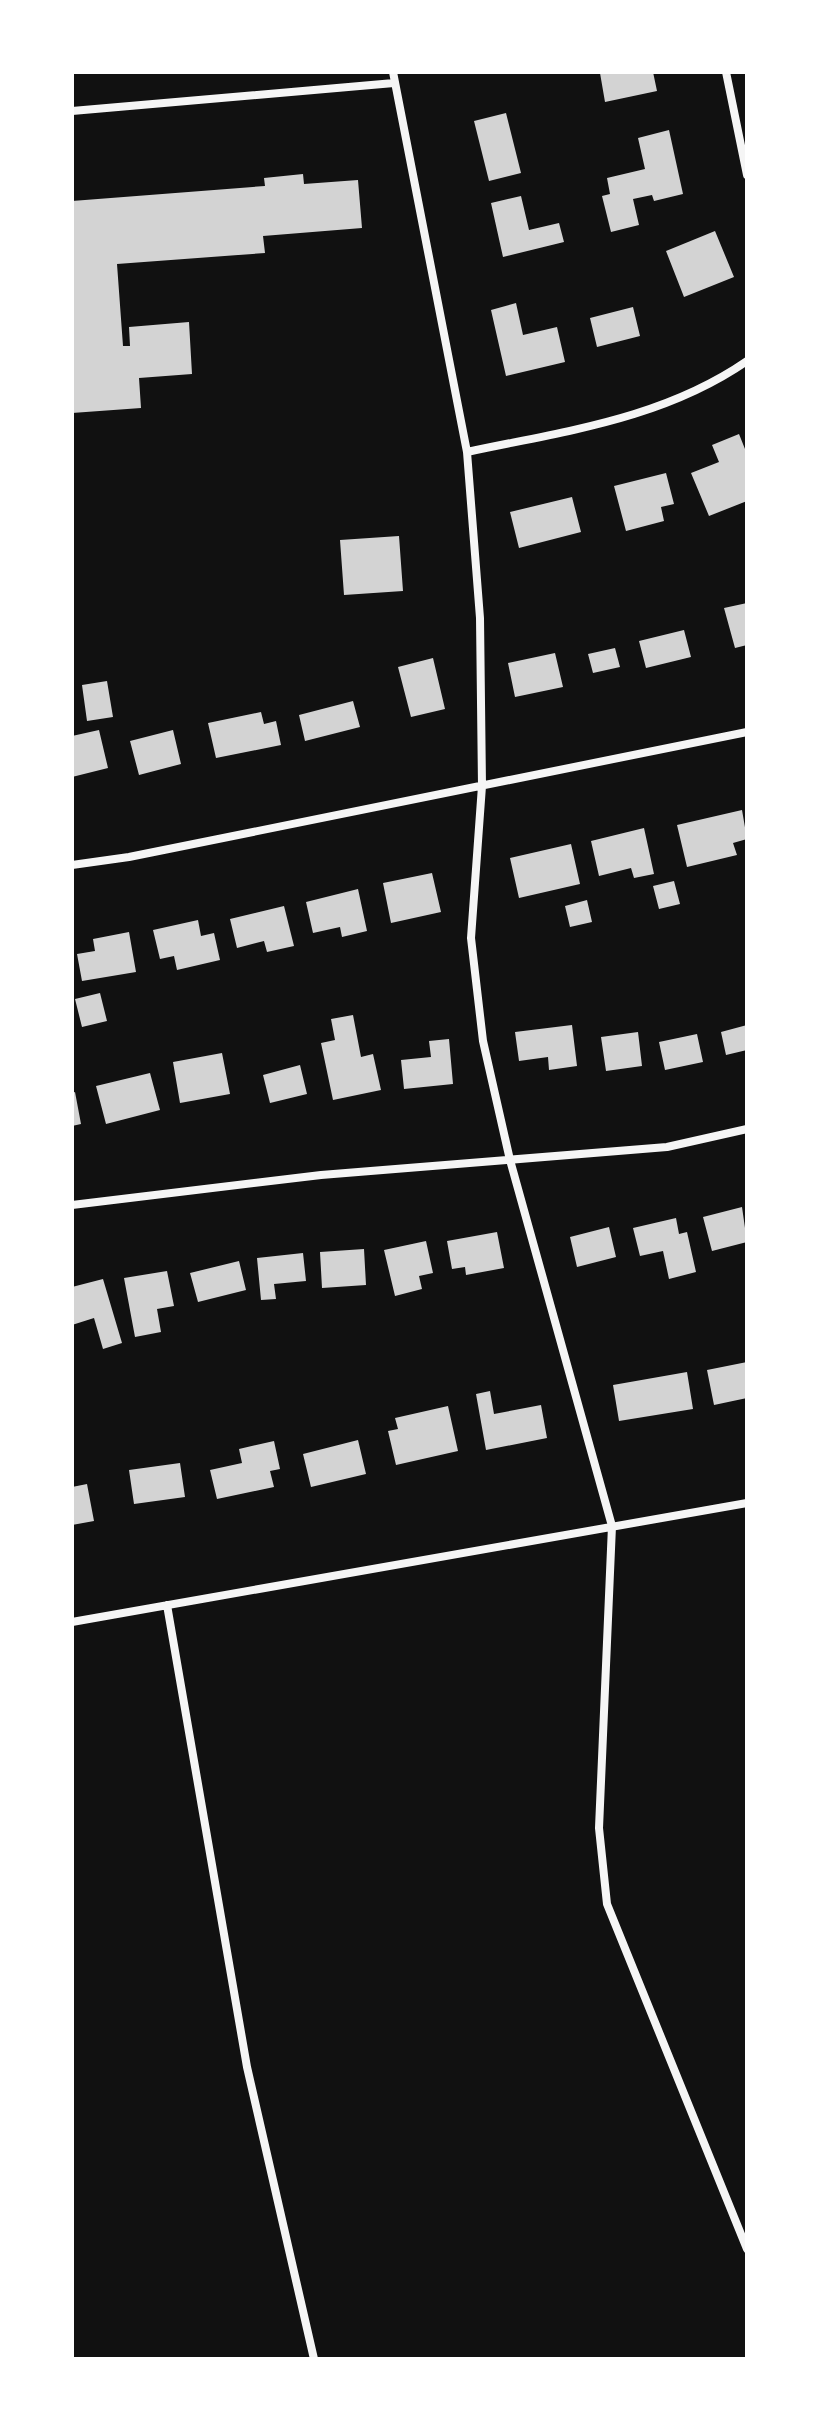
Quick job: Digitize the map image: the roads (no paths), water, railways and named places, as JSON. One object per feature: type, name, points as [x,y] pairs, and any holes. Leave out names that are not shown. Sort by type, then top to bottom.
[{"type":"street","points":[[393,72],[467,452],[480,618],[482,786],[471,938],[483,1041],[510,1160],[612,1526],[599,1828],[607,1904],[747,2249]]},
{"type":"street","points":[[726,72],[747,175]]},
{"type":"street","points":[[72,111],[394,83]]},
{"type":"street","points":[[467,452],[601,425],[676,402],[718,381],[747,361]]},
{"type":"street","points":[[72,865],[129,857],[747,732]]},
{"type":"street","points":[[72,1205],[321,1175],[667,1147],[747,1129]]},
{"type":"street","points":[[72,1622],[747,1503]]},
{"type":"street","points":[[167,1605],[247,2067],[314,2359]]}]
